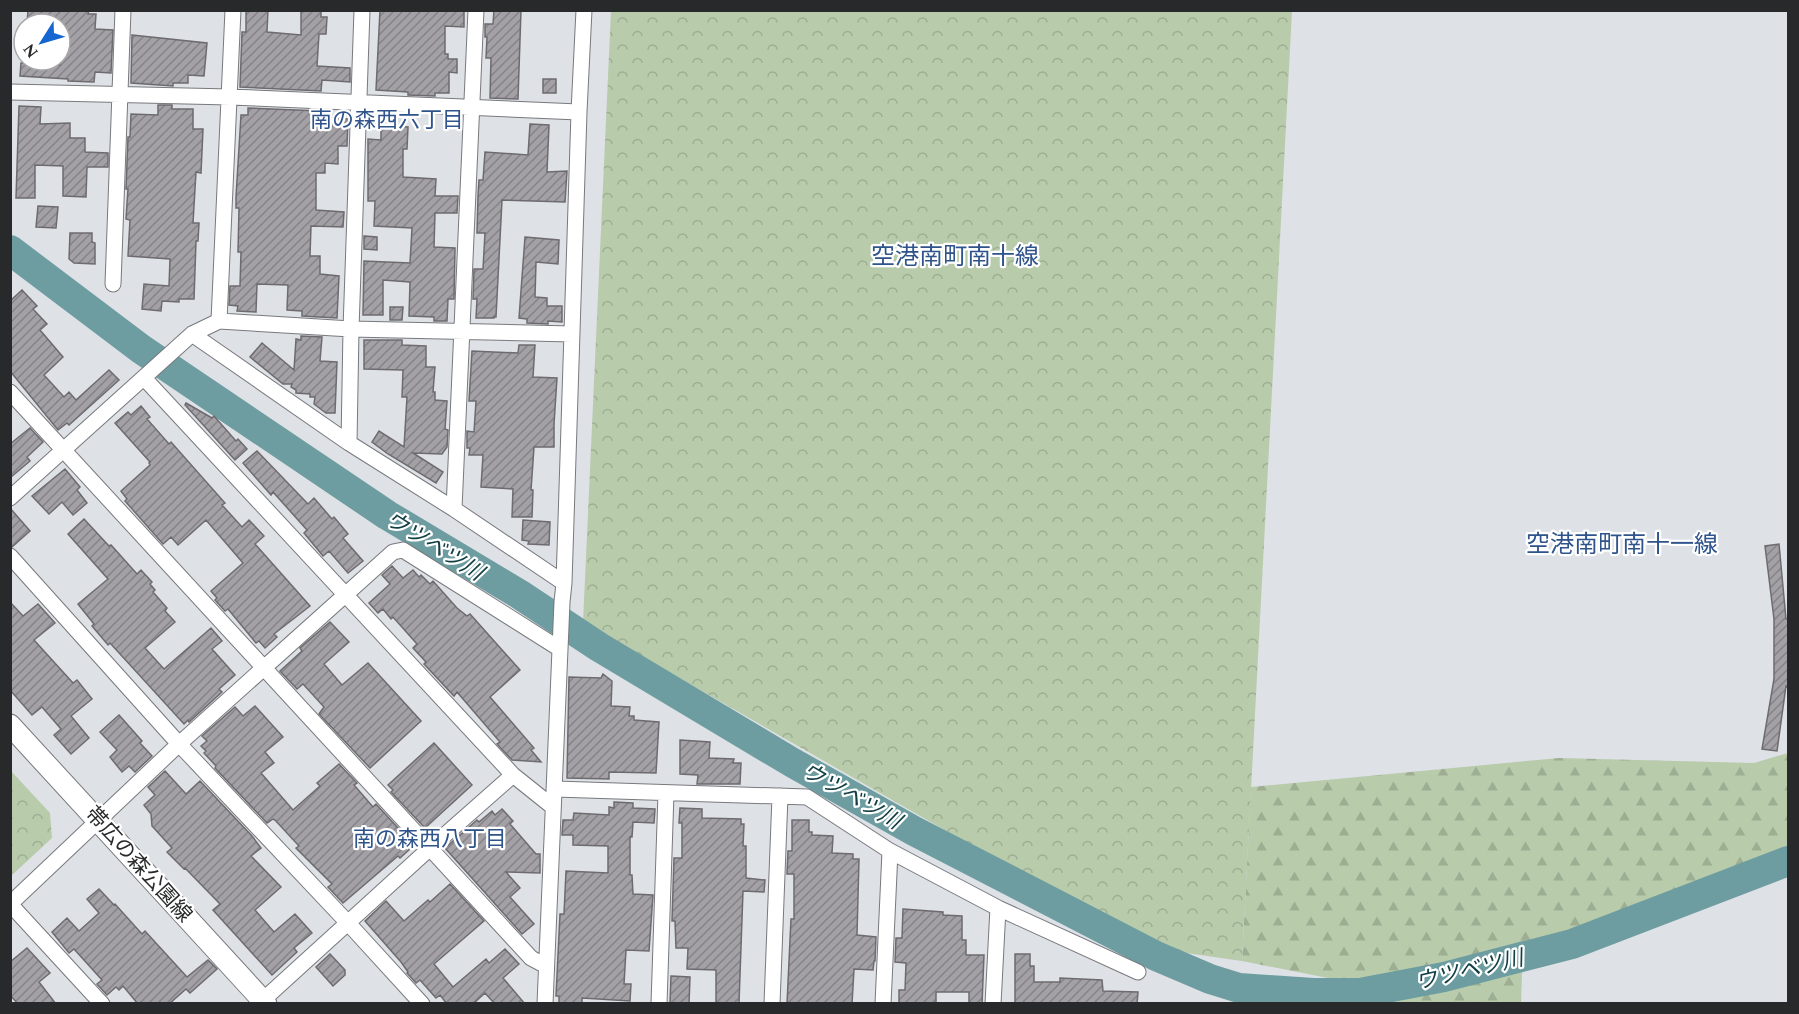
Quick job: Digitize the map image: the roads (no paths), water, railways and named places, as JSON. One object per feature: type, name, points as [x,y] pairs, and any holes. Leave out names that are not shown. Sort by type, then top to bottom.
[{"type":"main road","name":"帯広の森公園線","points":[[10,725],[265,1002]]},
{"type":"street","points":[[113,284],[123,10]]},
{"type":"street","points":[[219,321],[233,10]]},
{"type":"street","points":[[349,443],[362,10]]},
{"type":"street","points":[[454,509],[476,10]]},
{"type":"street","points":[[545,1004],[564,583],[584,10]]},
{"type":"street","points":[[10,92],[119,93],[579,112]]},
{"type":"street","points":[[10,498],[192,334],[219,321],[351,329],[573,334]]},
{"type":"street","points":[[192,334],[349,443],[454,509],[564,583]]},
{"type":"street","points":[[149,374],[346,595],[513,775],[553,807]]},
{"type":"street","points":[[10,392],[429,849],[531,958],[546,966]]},
{"type":"street","points":[[102,1004],[10,904],[178,744],[393,552],[403,550],[560,645]]},
{"type":"street","points":[[10,556],[178,744],[422,1004]]},
{"type":"street","points":[[265,1002],[348,923],[513,775]]},
{"type":"street","points":[[555,789],[807,797],[890,850],[998,908],[1138,972]]},
{"type":"street","points":[[659,1004],[666,793]]},
{"type":"street","points":[[772,1004],[780,796]]},
{"type":"street","points":[[883,1004],[890,850]]},
{"type":"street","points":[[993,1004],[998,908]]},
{"type":"waterway","name":"ウツベツ川","points":[[10,250],[141,349],[387,515],[519,594],[599,647],[793,763],[914,831],[1156,956],[1210,979],[1239,988],[1313,993],[1360,993],[1444,977],[1572,944],[1788,861]]},
{"type":"district","name":"南の森西六丁目","points":[[387,119]]},
{"type":"district","name":"空港南町南十線","points":[[955,256]]},
{"type":"district","name":"空港南町南十一線","points":[[1622,544]]},
{"type":"district","name":"南の森西八丁目","points":[[430,838]]}]
